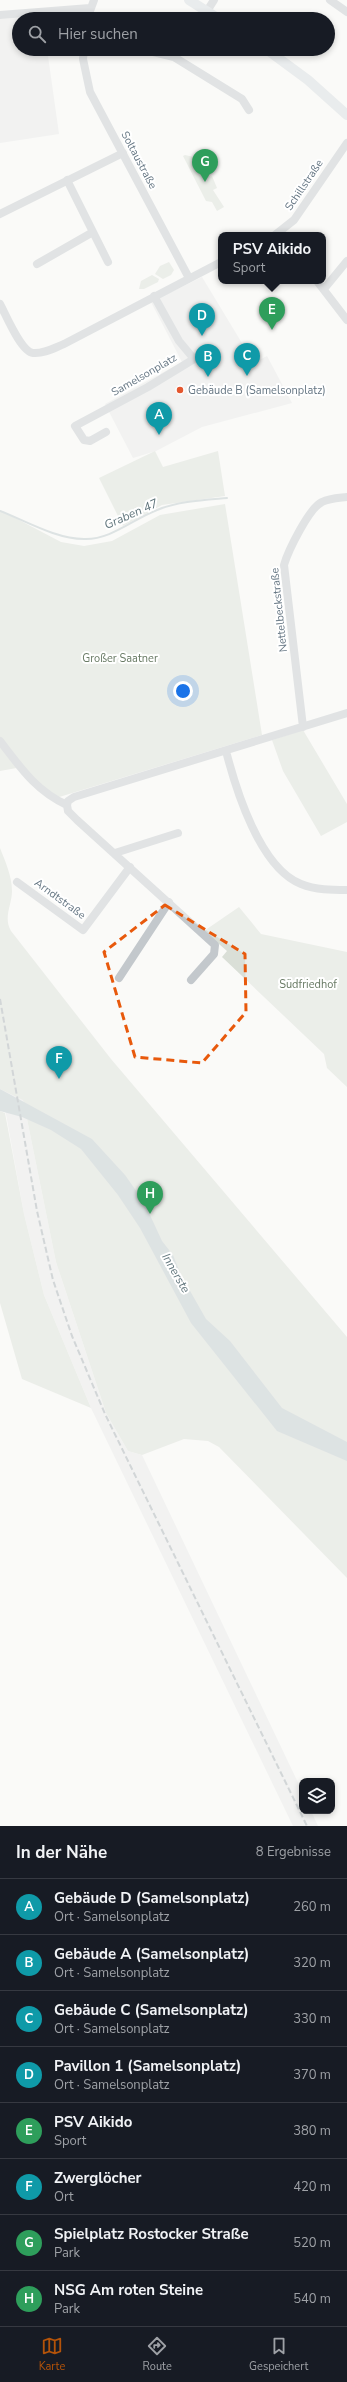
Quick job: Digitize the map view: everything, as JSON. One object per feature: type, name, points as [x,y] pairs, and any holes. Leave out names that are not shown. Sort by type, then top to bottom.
[{"type":"main road","points":[[189,0],[207,11]]},
{"type":"main road","points":[[276,56],[303,76],[347,114]]},
{"type":"street","points":[[89,12],[94,0]]},
{"type":"street","points":[[207,11],[214,0]]},
{"type":"street","points":[[330,0],[347,12]]},
{"type":"street","points":[[39,12],[90,8]]},
{"type":"street","points":[[0,15],[12,14]]},
{"type":"street","name":"Soltaustraße","points":[[83,56],[90,92],[189,278]]},
{"type":"street","points":[[174,56],[242,99],[249,110]]},
{"type":"street","name":"Schillstraße","points":[[279,232],[294,220],[346,146]]},
{"type":"street","points":[[0,214],[123,153]]},
{"type":"street","points":[[67,180],[108,262]]},
{"type":"street","points":[[37,264],[93,232]]},
{"type":"street","points":[[324,289],[347,261]]},
{"type":"street","points":[[0,304],[23,346],[31,353],[41,353],[64,344],[134,306],[218,264]]},
{"type":"street","points":[[320,284],[347,320]]},
{"type":"street","name":"Samelsonplatz","points":[[106,432],[90,441],[84,440],[75,426],[148,387],[194,359],[179,341],[154,296]]},
{"type":"street","name":"Nettelbeckstraße","points":[[303,726],[284,565],[288,550],[316,506],[322,502],[347,497]]},
{"type":"street","points":[[66,805],[68,801],[74,798],[347,713]]},
{"type":"street","points":[[0,741],[31,782],[52,798],[66,805],[68,811],[215,945],[214,954],[191,980]]},
{"type":"street","points":[[226,751],[244,809],[261,842],[278,867],[294,880],[312,888],[347,890]]},
{"type":"street","points":[[114,853],[178,833]]},
{"type":"street","name":"Arndtstraße","points":[[18,882],[83,930],[130,866]]},
{"type":"street","points":[[120,978],[169,902]]},
{"type":"highlighted area","points":[[165,905],[245,954],[246,1012],[202,1063],[135,1057],[104,952]]},
{"type":"shaded area","points":[[12,18],[12,56],[48,56],[59,134],[0,143],[0,19]]},
{"type":"shaded area","points":[[202,277],[254,363],[267,356],[292,403],[202,427],[156,451],[133,458],[105,404],[182,362],[151,302]]},
{"type":"shaded area","points":[[0,960],[27,1119],[56,1262],[106,1413],[128,1451],[142,1455],[299,1785],[299,1814],[312,1814],[318,1826],[293,1826],[91,1408],[44,1295],[24,1214],[0,1081]]},
{"type":"green space","points":[[185,155],[216,162],[215,169],[208,174],[210,177],[212,176],[217,188],[213,190],[224,207],[217,211],[212,202],[206,201],[183,156]]},
{"type":"green space","points":[[169,262],[174,270],[171,275],[163,279],[155,274],[160,266]]},
{"type":"green space","points":[[152,275],[159,279],[158,282],[144,289],[139,289],[141,281]]},
{"type":"green space","points":[[155,451],[163,467],[218,451],[225,496],[162,505],[123,526],[99,478]]},
{"type":"green space","name":"Großer Saatner","points":[[225,504],[262,735],[56,798],[22,767],[0,771],[0,510],[61,542],[84,546],[112,541],[160,515]]},
{"type":"green space","points":[[303,730],[347,804],[347,822],[321,836],[283,771],[272,740]]},
{"type":"green space","points":[[0,848],[12,885],[12,896],[8,916],[11,931],[111,1059],[347,1337],[347,1578],[219,1447],[208,1441],[184,1439],[142,1455],[128,1451],[106,1413],[56,1262],[27,1119],[29,1120],[23,1100],[0,1089]]},
{"type":"green space","name":"Südfriedhof","points":[[239,907],[261,934],[347,952],[347,1087],[327,1068],[324,1054],[222,957],[227,951],[204,931]]},
{"type":"green space","points":[[0,1111],[5,1113],[24,1214],[44,1295],[91,1408],[22,1379],[0,1303]]},
{"type":"water","name":"Innerste","points":[[0,1089],[92,1139],[125,1175],[144,1202],[162,1241],[173,1255],[181,1275],[206,1319],[230,1341],[282,1408],[347,1442],[347,1461],[277,1431],[191,1323],[140,1228],[118,1195],[81,1149],[51,1130],[22,1117],[0,1111]]},
{"type":"waterway","name":"Graben 47","points":[[0,511],[52,533],[84,539],[113,533],[148,514],[165,507],[192,501],[227,498]]},
{"type":"railway","points":[[0,999],[37,1211],[53,1280],[72,1336],[105,1414],[307,1826]]},
{"type":"place","name":"Spielplatz Rostocker Straße","points":[[205,182]]},
{"type":"place","name":"PSV Aikido","points":[[272,330]]},
{"type":"place","name":"Pavillon 1 (Samelsonplatz)","points":[[202,336]]},
{"type":"place","name":"Gebäude C (Samelsonplatz)","points":[[247,376]]},
{"type":"place","name":"Gebäude A (Samelsonplatz)","points":[[208,377]]},
{"type":"place","name":"Gebäude B (Samelsonplatz)","points":[[180,390]]},
{"type":"place","name":"Gebäude D (Samelsonplatz)","points":[[159,435]]},
{"type":"place","name":"Zwerglöcher","points":[[59,1079]]},
{"type":"place","name":"NSG Am roten Steine","points":[[150,1214]]}]
